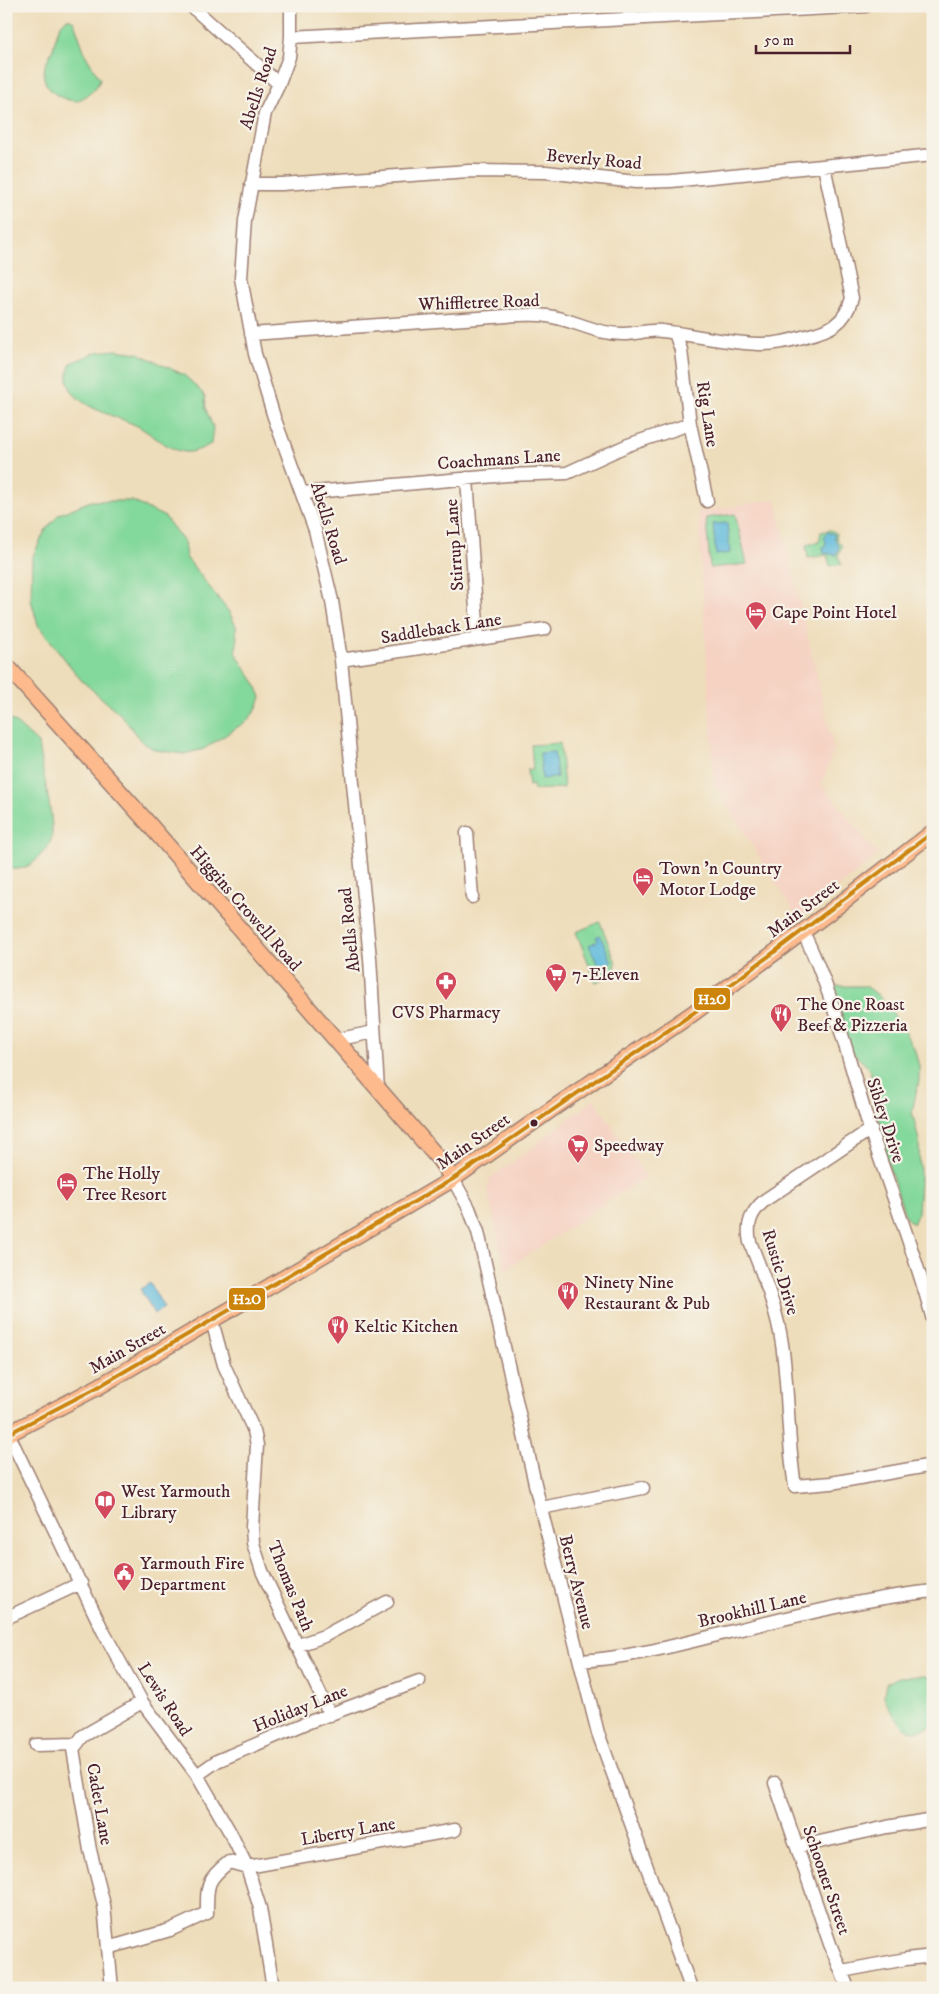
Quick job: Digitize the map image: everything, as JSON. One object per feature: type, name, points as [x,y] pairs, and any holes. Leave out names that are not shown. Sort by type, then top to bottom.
[{"type":"main road","name":"Higgins Crowell Road","points":[[6,665],[154,830],[439,1159],[453,1179]]},
{"type":"main road","name":"Main Street","points":[[7,1433],[98,1387],[453,1179],[580,1089],[692,1014],[931,837]]},
{"type":"street","points":[[191,6],[279,84]]},
{"type":"street","name":"Abells Road","points":[[291,6],[289,57],[265,113],[245,221],[240,278],[255,354],[274,417],[303,493],[322,552],[341,660],[370,958],[378,1090]]},
{"type":"street","points":[[291,38],[742,10],[866,6]]},
{"type":"street","name":"Beverly Road","points":[[251,184],[282,184],[469,171],[546,172],[636,182],[671,181],[933,155]]},
{"type":"street","name":"Whiffletree Road","points":[[251,334],[532,315],[565,320],[599,331],[624,334],[650,330],[765,344],[821,333],[832,328],[844,316],[849,310],[852,298],[824,166]]},
{"type":"street","name":"Rig Lane","points":[[675,333],[681,350],[690,424],[707,502]]},
{"type":"street","name":"Coachmans Lane","points":[[303,493],[467,478],[567,472],[628,445],[690,424]]},
{"type":"street","name":"Stirrup Lane","points":[[467,478],[478,639]]},
{"type":"street","name":"Saddleback Lane","points":[[341,660],[545,629]]},
{"type":"street","points":[[467,833],[472,897]]},
{"type":"street","name":"Sibley Drive","points":[[803,932],[820,968],[870,1129],[915,1260],[933,1320]]},
{"type":"street","points":[[335,1040],[374,1032]]},
{"type":"street","name":"Rustic Drive","points":[[870,1129],[765,1200],[754,1210],[749,1222],[750,1242],[776,1313],[782,1342],[786,1371],[791,1461],[795,1486],[831,1483],[933,1465]]},
{"type":"street","name":"Berry Avenue","points":[[453,1179],[469,1208],[478,1232],[541,1508],[598,1733],[692,1988]]},
{"type":"street","name":"Thomas Path","points":[[212,1321],[224,1365],[254,1431],[257,1445],[252,1527],[253,1543],[262,1570],[296,1646],[330,1715]]},
{"type":"street","name":"Lewis Road","points":[[7,1433],[103,1631],[142,1702],[197,1775],[231,1834],[247,1867],[260,1908],[273,1988]]},
{"type":"street","points":[[541,1508],[643,1488]]},
{"type":"street","points":[[6,1618],[80,1583]]},
{"type":"street","name":"Brookhill Lane","points":[[580,1661],[633,1655],[794,1616],[870,1600],[933,1591]]},
{"type":"street","points":[[296,1646],[324,1636],[387,1602]]},
{"type":"street","name":"Holiday Lane","points":[[197,1775],[217,1761],[304,1724],[419,1680]]},
{"type":"street","name":"Cadet Lane","points":[[112,1988],[104,1905],[90,1850],[73,1749],[83,1736],[142,1702]]},
{"type":"street","points":[[36,1745],[75,1744]]},
{"type":"street","name":"Schooner Street","points":[[776,1783],[830,1944],[848,1988]]},
{"type":"street","points":[[797,1847],[933,1819]]},
{"type":"street","name":"Liberty Lane","points":[[247,1867],[455,1830]]},
{"type":"street","points":[[108,1948],[170,1930],[207,1913],[207,1888],[215,1873],[229,1862],[247,1867]]},
{"type":"street","points":[[842,1971],[933,1956]]},
{"type":"shaded area","name":"Cape Point Hotel","points":[[776,499],[834,749],[822,784],[878,855],[798,919],[714,784],[698,512]]},
{"type":"shaded area","points":[[594,1099],[646,1177],[505,1270],[487,1189],[490,1178]]},
{"type":"green space","points":[[67,19],[71,19],[74,22],[86,56],[100,79],[99,83],[88,95],[77,101],[65,99],[54,93],[49,88],[44,77],[46,62],[53,49],[57,32]]},
{"type":"green space","points":[[116,350],[138,353],[184,375],[196,386],[205,396],[206,410],[213,427],[211,444],[192,452],[179,451],[167,446],[141,428],[78,399],[71,389],[68,378],[71,363],[97,352]]},
{"type":"green space","points":[[91,501],[132,501],[165,517],[184,542],[186,557],[229,612],[236,626],[237,644],[235,652],[255,683],[261,697],[256,710],[247,721],[204,749],[184,754],[155,750],[142,742],[121,715],[81,680],[38,625],[31,600],[32,558],[45,531],[59,514]]},
{"type":"green space","points":[[735,514],[747,564],[710,568],[706,518]]},
{"type":"green space","points":[[831,530],[836,533],[837,540],[842,546],[838,556],[842,564],[830,566],[827,555],[808,558],[806,545],[819,542],[821,532]]},
{"type":"green space","points":[[6,717],[16,723],[38,743],[52,824],[52,835],[46,849],[31,864],[24,868],[15,869],[6,868]]},
{"type":"green space","points":[[560,743],[564,788],[534,790],[533,785],[529,786],[527,770],[533,770],[531,745]]},
{"type":"green space","points":[[600,922],[616,963],[614,974],[596,982],[576,932]]},
{"type":"green space","points":[[837,986],[866,986],[878,995],[893,1013],[914,1048],[919,1066],[919,1081],[912,1111],[919,1141],[920,1180],[918,1213],[913,1224],[906,1218],[880,1140],[879,1120],[874,1111],[872,1078],[869,1068],[849,1049],[832,988]]},
{"type":"green space","points":[[924,1676],[933,1678],[933,1726],[912,1731],[901,1725],[887,1704],[884,1692],[887,1683],[899,1677]]},
{"type":"water","points":[[727,523],[730,553],[716,555],[713,524]]},
{"type":"water","points":[[827,532],[834,534],[839,547],[836,555],[824,553],[823,547],[825,547],[826,541],[824,538]]},
{"type":"water","points":[[554,752],[557,777],[542,779],[540,753]]},
{"type":"water","points":[[600,935],[612,962],[599,968],[589,945],[598,941],[596,937]]},
{"type":"water","points":[[150,1283],[164,1308],[154,1314],[140,1289]]},
{"type":"transit line","name":"H2O","points":[[6,1435],[98,1387],[453,1179],[692,1014],[933,832]]},
{"type":"place","name":"Cape Point Hotel","points":[[756,631]]},
{"type":"place","name":"Town 'n Country Motor Lodge","points":[[643,897]]},
{"type":"place","name":"7-Eleven","points":[[556,993]]},
{"type":"place","name":"CVS Pharmacy","points":[[446,1001]]},
{"type":"place","name":"The One Roast Beef & Pizzeria","points":[[781,1033]]},
{"type":"place","name":"Speedway","points":[[578,1164]]},
{"type":"place","name":"The Holly Tree Resort","points":[[67,1202]]},
{"type":"place","name":"Ninety Nine Restaurant & Pub","points":[[568,1311]]},
{"type":"place","name":"Keltic Kitchen","points":[[338,1345]]},
{"type":"place","name":"West Yarmouth Library","points":[[105,1520]]},
{"type":"place","name":"Yarmouth Fire Department","points":[[124,1592]]}]
